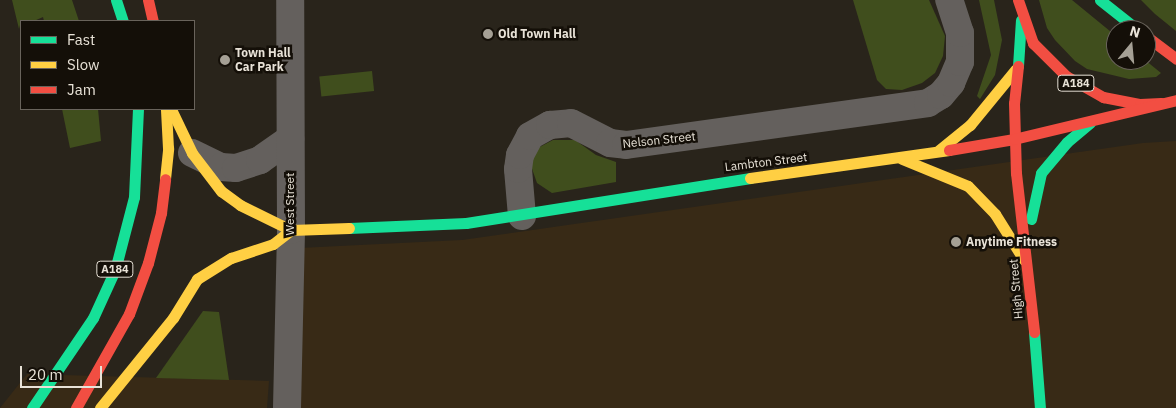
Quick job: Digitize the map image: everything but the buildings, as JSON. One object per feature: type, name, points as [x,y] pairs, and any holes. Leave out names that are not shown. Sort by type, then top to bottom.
[{"type":"main road","points":[[116,0],[123,20]]},
{"type":"main road","points":[[148,0],[153,20]]},
{"type":"main road","name":"A184","points":[[1018,0],[1021,14],[1033,43],[1066,76],[1103,97],[1140,104],[1176,100]]},
{"type":"main road","points":[[1100,0],[1124,19]]},
{"type":"main road","points":[[1117,0],[1124,19]]},
{"type":"main road","name":"High Street","points":[[1021,14],[1014,139],[1028,268],[1040,408]]},
{"type":"main road","points":[[1156,44],[1176,59]]},
{"type":"main road","points":[[936,152],[970,125],[997,96],[1018,66]]},
{"type":"main road","name":"Lambton Street","points":[[522,216],[633,196],[899,158],[1014,139],[1161,103]]},
{"type":"main road","name":"A184","points":[[32,408],[93,318],[115,270],[134,197],[138,110]]},
{"type":"main road","name":"A184","points":[[76,408],[116,340],[148,263],[162,204],[168,148],[166,110]]},
{"type":"main road","points":[[171,110],[192,153],[221,191],[240,205],[291,230],[466,223],[522,216]]},
{"type":"main road","points":[[1028,268],[1033,199],[1041,173],[1066,142],[1094,120]]},
{"type":"main road","points":[[899,158],[968,186],[995,214],[1028,268]]},
{"type":"main road","points":[[100,408],[173,318],[197,279],[231,258],[273,244],[291,230]]},
{"type":"street","name":"West Street","points":[[286,408],[291,230],[290,0]]},
{"type":"street","name":"Nelson Street","points":[[522,216],[518,175],[520,155],[530,136],[550,125],[572,123],[610,142],[626,145],[914,107],[941,95],[951,83],[960,62],[962,49],[949,0]]},
{"type":"street","points":[[192,153],[221,167],[236,168],[260,160],[290,139]]},
{"type":"shaded area","points":[[1176,141],[1176,408],[298,408],[299,248],[462,240],[1143,143]]},
{"type":"shaded area","points":[[27,374],[269,381],[267,408],[0,408]]},
{"type":"green space","points":[[12,0],[72,0],[79,20],[44,20],[43,17],[36,20],[20,20],[19,29]]},
{"type":"green space","points":[[853,0],[929,0],[945,36],[943,56],[935,73],[922,83],[902,90],[886,89],[877,80]]},
{"type":"green space","points":[[979,0],[994,0],[1002,40],[995,75],[980,99],[977,96],[991,55]]},
{"type":"green space","points":[[1039,0],[1072,0],[1106,28],[1106,70],[1156,69],[1161,73],[1156,77],[1129,79],[1087,69],[1075,61],[1055,40],[1047,28]]},
{"type":"green space","points":[[1141,0],[1176,0],[1176,31],[1155,14]]},
{"type":"green space","points":[[372,71],[374,91],[321,96],[319,77]]},
{"type":"green space","points":[[62,110],[98,110],[101,141],[70,148]]},
{"type":"green space","points":[[553,140],[575,140],[596,155],[616,162],[616,182],[552,193],[537,183],[531,166],[536,149]]},
{"type":"green space","points":[[203,311],[219,312],[229,380],[156,378]]},
{"type":"traffic: fast","points":[[116,0],[123,20]]},
{"type":"traffic: fast","points":[[1100,0],[1125,20]]},
{"type":"traffic: fast","points":[[1018,66],[1021,20]]},
{"type":"traffic: fast","points":[[32,408],[93,318],[115,270],[134,197],[138,110]]},
{"type":"traffic: fast","points":[[1031,219],[1041,173],[1067,142],[1090,123]]},
{"type":"traffic: fast","points":[[349,228],[466,223],[750,178]]},
{"type":"traffic: fast","points":[[1034,332],[1040,408]]},
{"type":"traffic: slow","points":[[939,150],[970,125],[1016,69]]},
{"type":"traffic: slow","points":[[165,179],[168,148],[166,110]]},
{"type":"traffic: slow","points":[[171,110],[192,153],[221,191],[240,205],[291,230],[349,228]]},
{"type":"traffic: slow","points":[[750,178],[949,150]]},
{"type":"traffic: slow","points":[[902,159],[968,186],[995,214],[1024,260]]},
{"type":"traffic: slow","points":[[100,408],[173,318],[197,279],[231,258],[273,244],[291,230]]},
{"type":"traffic: jam","points":[[148,0],[153,20]]},
{"type":"traffic: jam","points":[[1018,0],[1033,43],[1066,76],[1103,97],[1140,104],[1161,103]]},
{"type":"traffic: jam","points":[[1156,44],[1176,59]]},
{"type":"traffic: jam","points":[[1018,66],[1014,103],[1016,173],[1034,332]]},
{"type":"traffic: jam","points":[[949,150],[1014,139],[1176,100]]},
{"type":"traffic: jam","points":[[76,408],[129,314],[148,263],[161,213],[165,179]]},
{"type":"place","name":"Old Town Hall","points":[[488,34]]},
{"type":"place","name":"Town Hall Car Park","points":[[225,60]]},
{"type":"place","name":"Anytime Fitness","points":[[956,242]]}]
